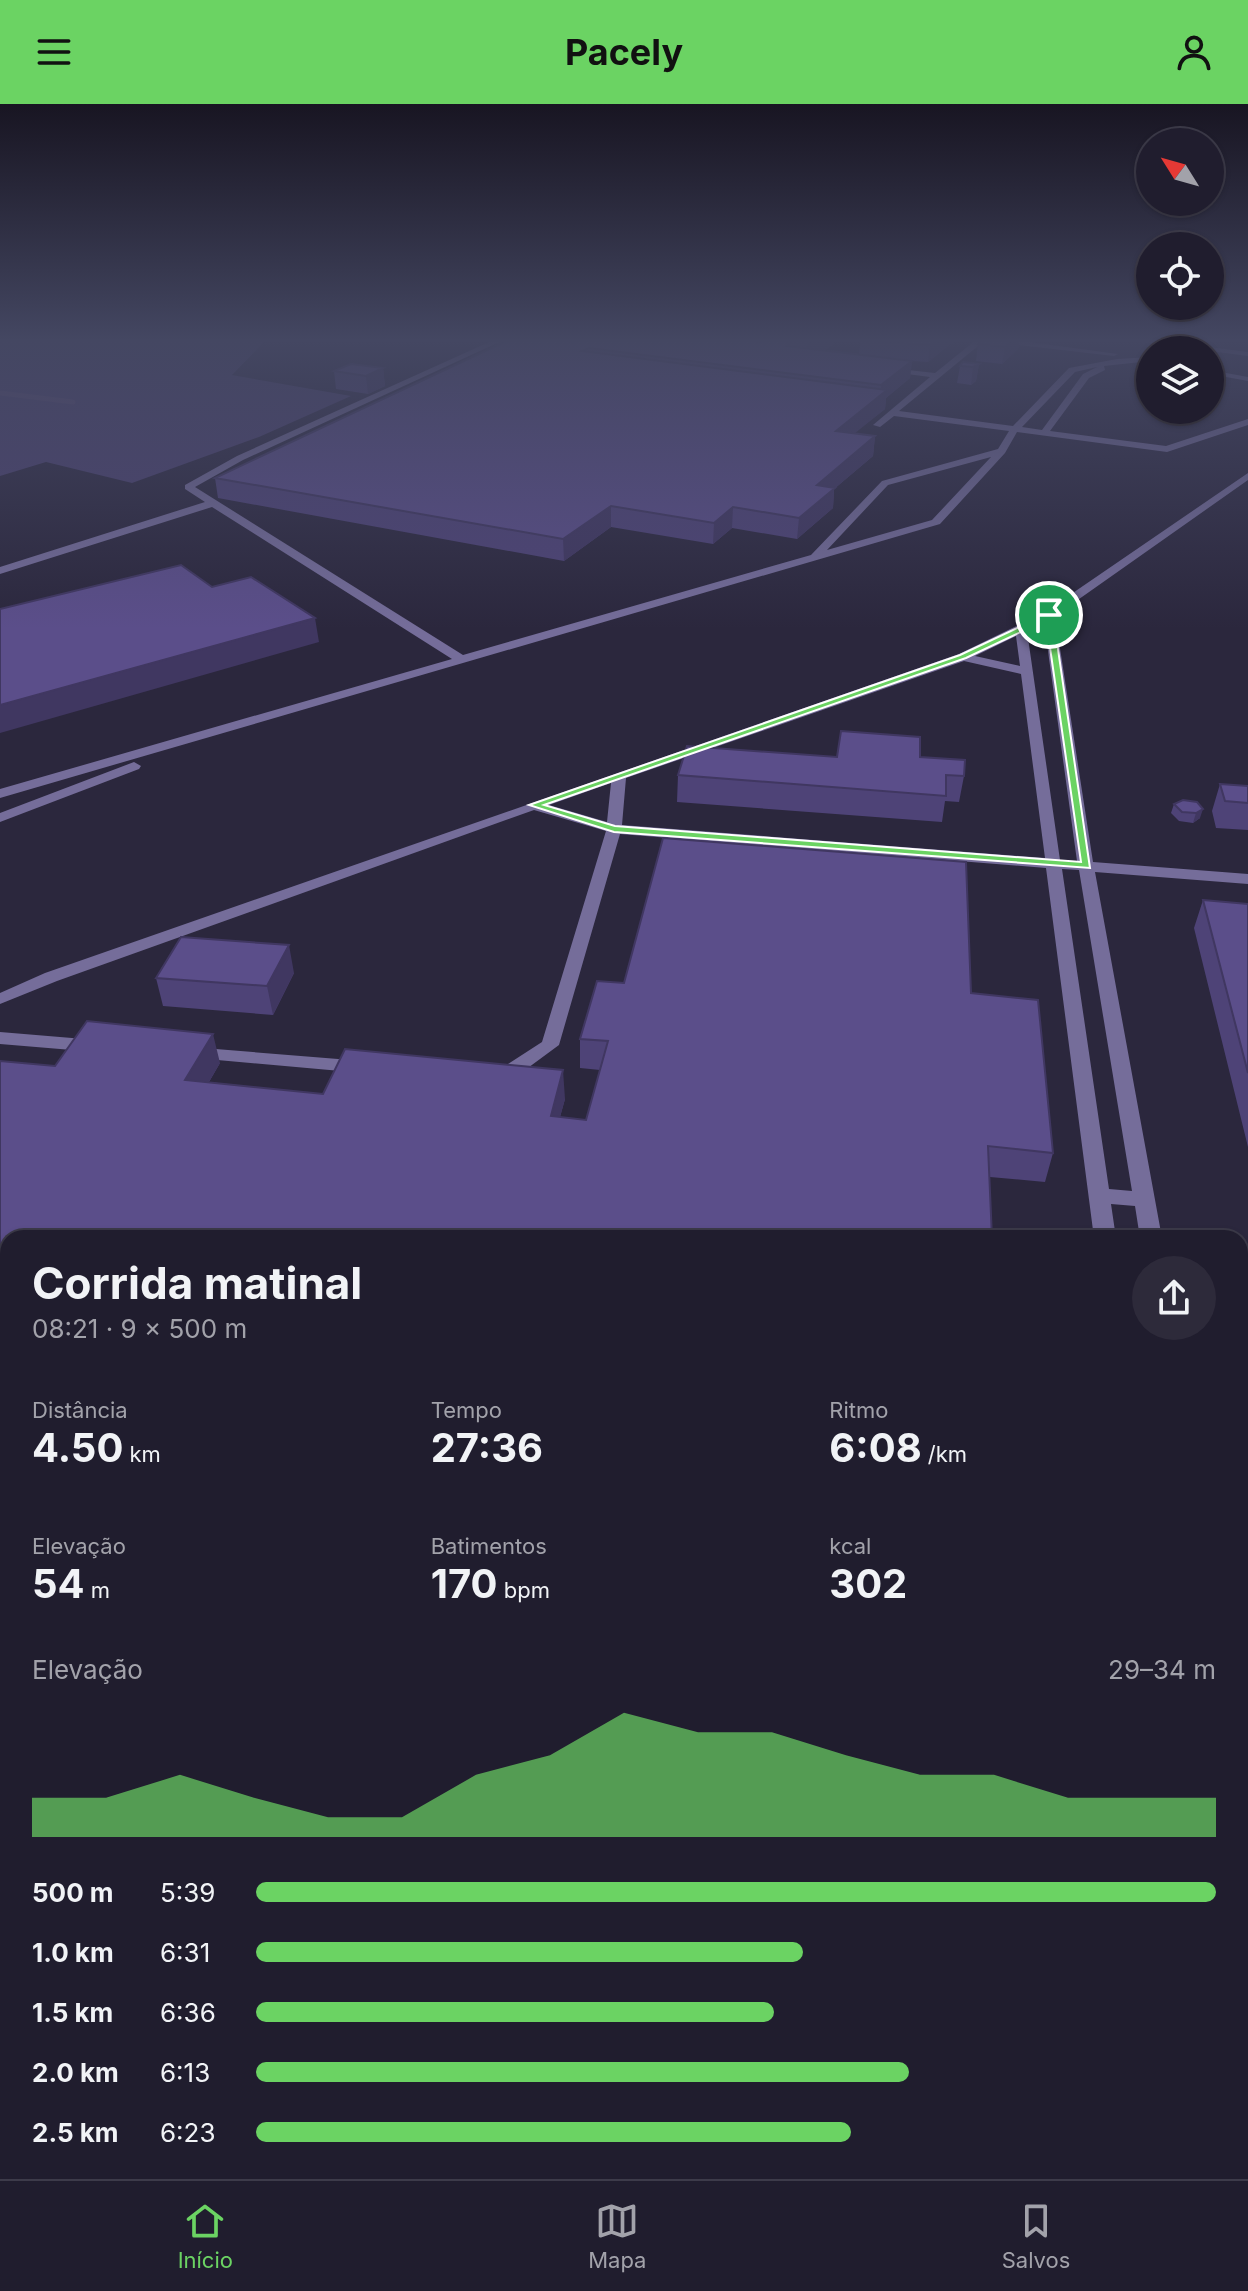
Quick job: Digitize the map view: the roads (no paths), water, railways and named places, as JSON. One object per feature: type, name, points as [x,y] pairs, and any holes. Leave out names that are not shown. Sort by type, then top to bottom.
[{"type":"lane","points":[[291,435],[240,458],[188,487],[462,660]]},
{"type":"lane","points":[[0,794],[936,522],[1002,451],[1011,435]]},
{"type":"lane","points":[[1058,435],[1167,449],[1210,435]]},
{"type":"lane","points":[[815,557],[885,483],[1002,451]]},
{"type":"lane","points":[[0,999],[51,977],[534,805],[963,657],[1049,615],[1248,476]]},
{"type":"lane","points":[[0,571],[213,503]]},
{"type":"lane","points":[[1049,615],[1086,866],[1149,1230]]},
{"type":"lane","points":[[1021,631],[1104,1230]]},
{"type":"lane","points":[[963,657],[1027,672]]},
{"type":"lane","points":[[0,818],[110,777],[218,731]]},
{"type":"lane","points":[[1038,750],[1068,751]]},
{"type":"lane","points":[[475,1077],[514,1069],[550,1045],[614,829],[619,776]]},
{"type":"lane","points":[[534,805],[614,829],[1248,879]]},
{"type":"lane","points":[[0,1038],[111,1047]]},
{"type":"lane","points":[[174,1052],[380,1069]]},
{"type":"lane","points":[[1099,1196],[1143,1199]]}]
